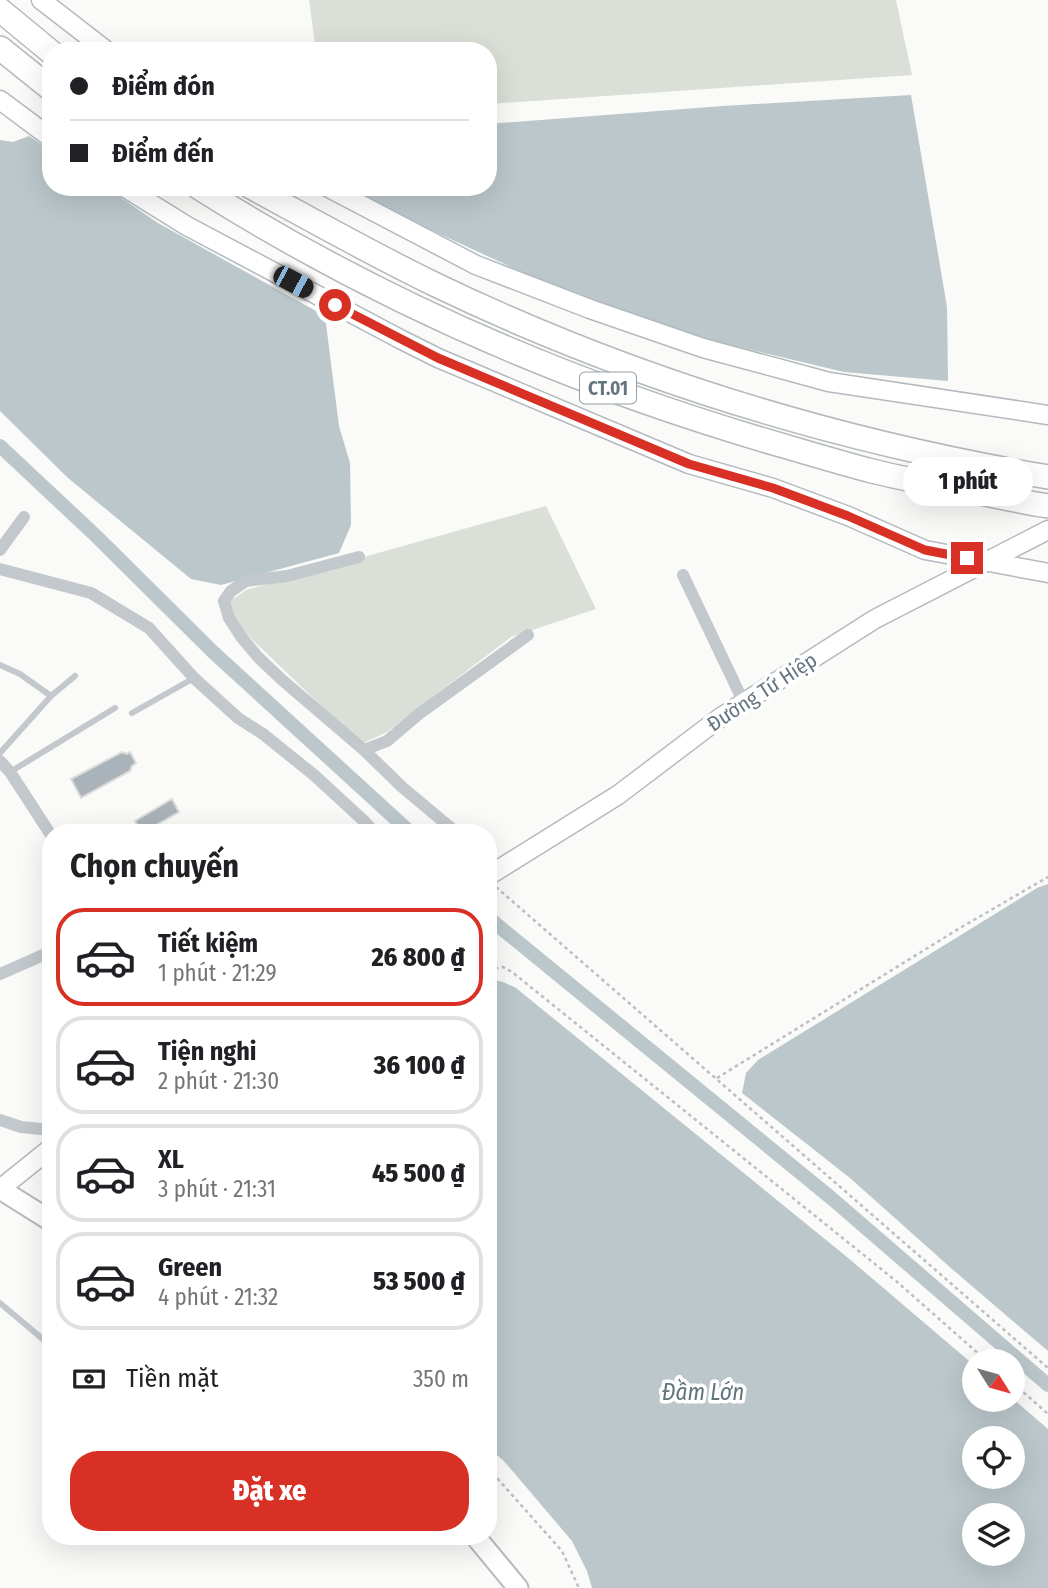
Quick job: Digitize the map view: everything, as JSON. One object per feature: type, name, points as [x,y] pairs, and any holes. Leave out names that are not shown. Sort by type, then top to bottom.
[{"type":"highway","points":[[0,10],[42,45]]},
{"type":"highway","points":[[0,48],[42,82]]},
{"type":"highway","name":"CT.01","points":[[212,196],[324,260],[401,299],[578,377],[706,422],[873,472],[1048,506]]},
{"type":"highway","name":"CT.01","points":[[268,196],[434,284],[531,327],[670,381],[763,411],[867,439],[1048,477]]},
{"type":"main road","points":[[0,1189],[42,1215]]},
{"type":"main road","points":[[482,1545],[518,1588]]},
{"type":"street","points":[[41,0],[95,42]]},
{"type":"street","points":[[0,100],[42,131]]},
{"type":"street","points":[[139,196],[187,226],[400,340],[689,464],[773,488],[848,516],[925,550],[1048,573]]},
{"type":"street","points":[[344,196],[476,265],[702,348],[829,382],[1048,415]]},
{"type":"street","points":[[0,550],[24,517]]},
{"type":"street","name":"Đường Tứ Hiệp","points":[[497,872],[618,794],[721,717],[875,619],[1048,530]]},
{"type":"street","points":[[359,557],[287,576],[246,581],[231,591],[224,601],[229,618],[258,657],[281,679],[446,824]]},
{"type":"street","points":[[0,569],[91,593],[149,628],[194,678],[238,718],[263,734],[314,775],[368,824]]},
{"type":"street","points":[[683,575],[744,703]]},
{"type":"street","points":[[363,751],[387,741],[419,714],[528,635]]},
{"type":"street","points":[[0,761],[44,824]]},
{"type":"street","points":[[0,974],[42,956]]},
{"type":"street","points":[[0,1120],[21,1127],[42,1129]]},
{"type":"street","points":[[0,1189],[42,1155]]},
{"type":"lane","points":[[0,665],[20,674],[51,696]]},
{"type":"lane","points":[[0,753],[51,696],[75,676]]},
{"type":"lane","points":[[132,713],[194,678]]},
{"type":"lane","points":[[10,772],[115,708]]},
{"type":"lane","points":[[0,1303],[42,1338]]},
{"type":"path","points":[[716,1078],[1048,877]]},
{"type":"path","points":[[497,886],[1048,1368]]},
{"type":"path","points":[[497,969],[512,972],[896,1281],[973,1349]]},
{"type":"path","points":[[1026,1395],[1048,1414]]},
{"type":"path","points":[[497,1478],[562,1551],[579,1588]]},
{"type":"shaded area","points":[[309,0],[896,0],[912,75],[497,103],[497,42],[315,42]]},
{"type":"shaded area","points":[[546,506],[596,609],[511,637],[387,732],[361,744],[237,625],[229,602],[246,590]]},
{"type":"water","points":[[911,95],[947,307],[948,381],[844,372],[701,338],[565,292],[418,224],[366,196],[497,196],[497,123]]},
{"type":"water","points":[[29,136],[42,145],[42,196],[118,196],[158,223],[325,316],[339,426],[350,463],[351,525],[339,553],[221,585],[191,579],[68,478],[0,411],[0,140],[13,142]]},
{"type":"water","points":[[1048,884],[1048,1351],[850,1178],[742,1093],[746,1073],[758,1060],[1037,888]]},
{"type":"water","name":"Đầm Lớn","points":[[497,981],[516,988],[847,1257],[962,1355],[962,1412],[1026,1410],[1048,1429],[1048,1588],[592,1588],[572,1541],[497,1455]]},
{"type":"building","points":[[122,752],[130,752],[136,763],[130,771],[81,798],[71,779]]},
{"type":"building","points":[[172,799],[179,812],[158,824],[137,824],[135,821]]},
{"type":"waterway","points":[[0,446],[213,652],[401,824]]},
{"type":"waterway","points":[[497,925],[830,1197],[1048,1385]]},
{"type":"route","points":[[335,305],[438,358],[689,464],[773,488],[848,516],[925,550],[967,558]]}]
